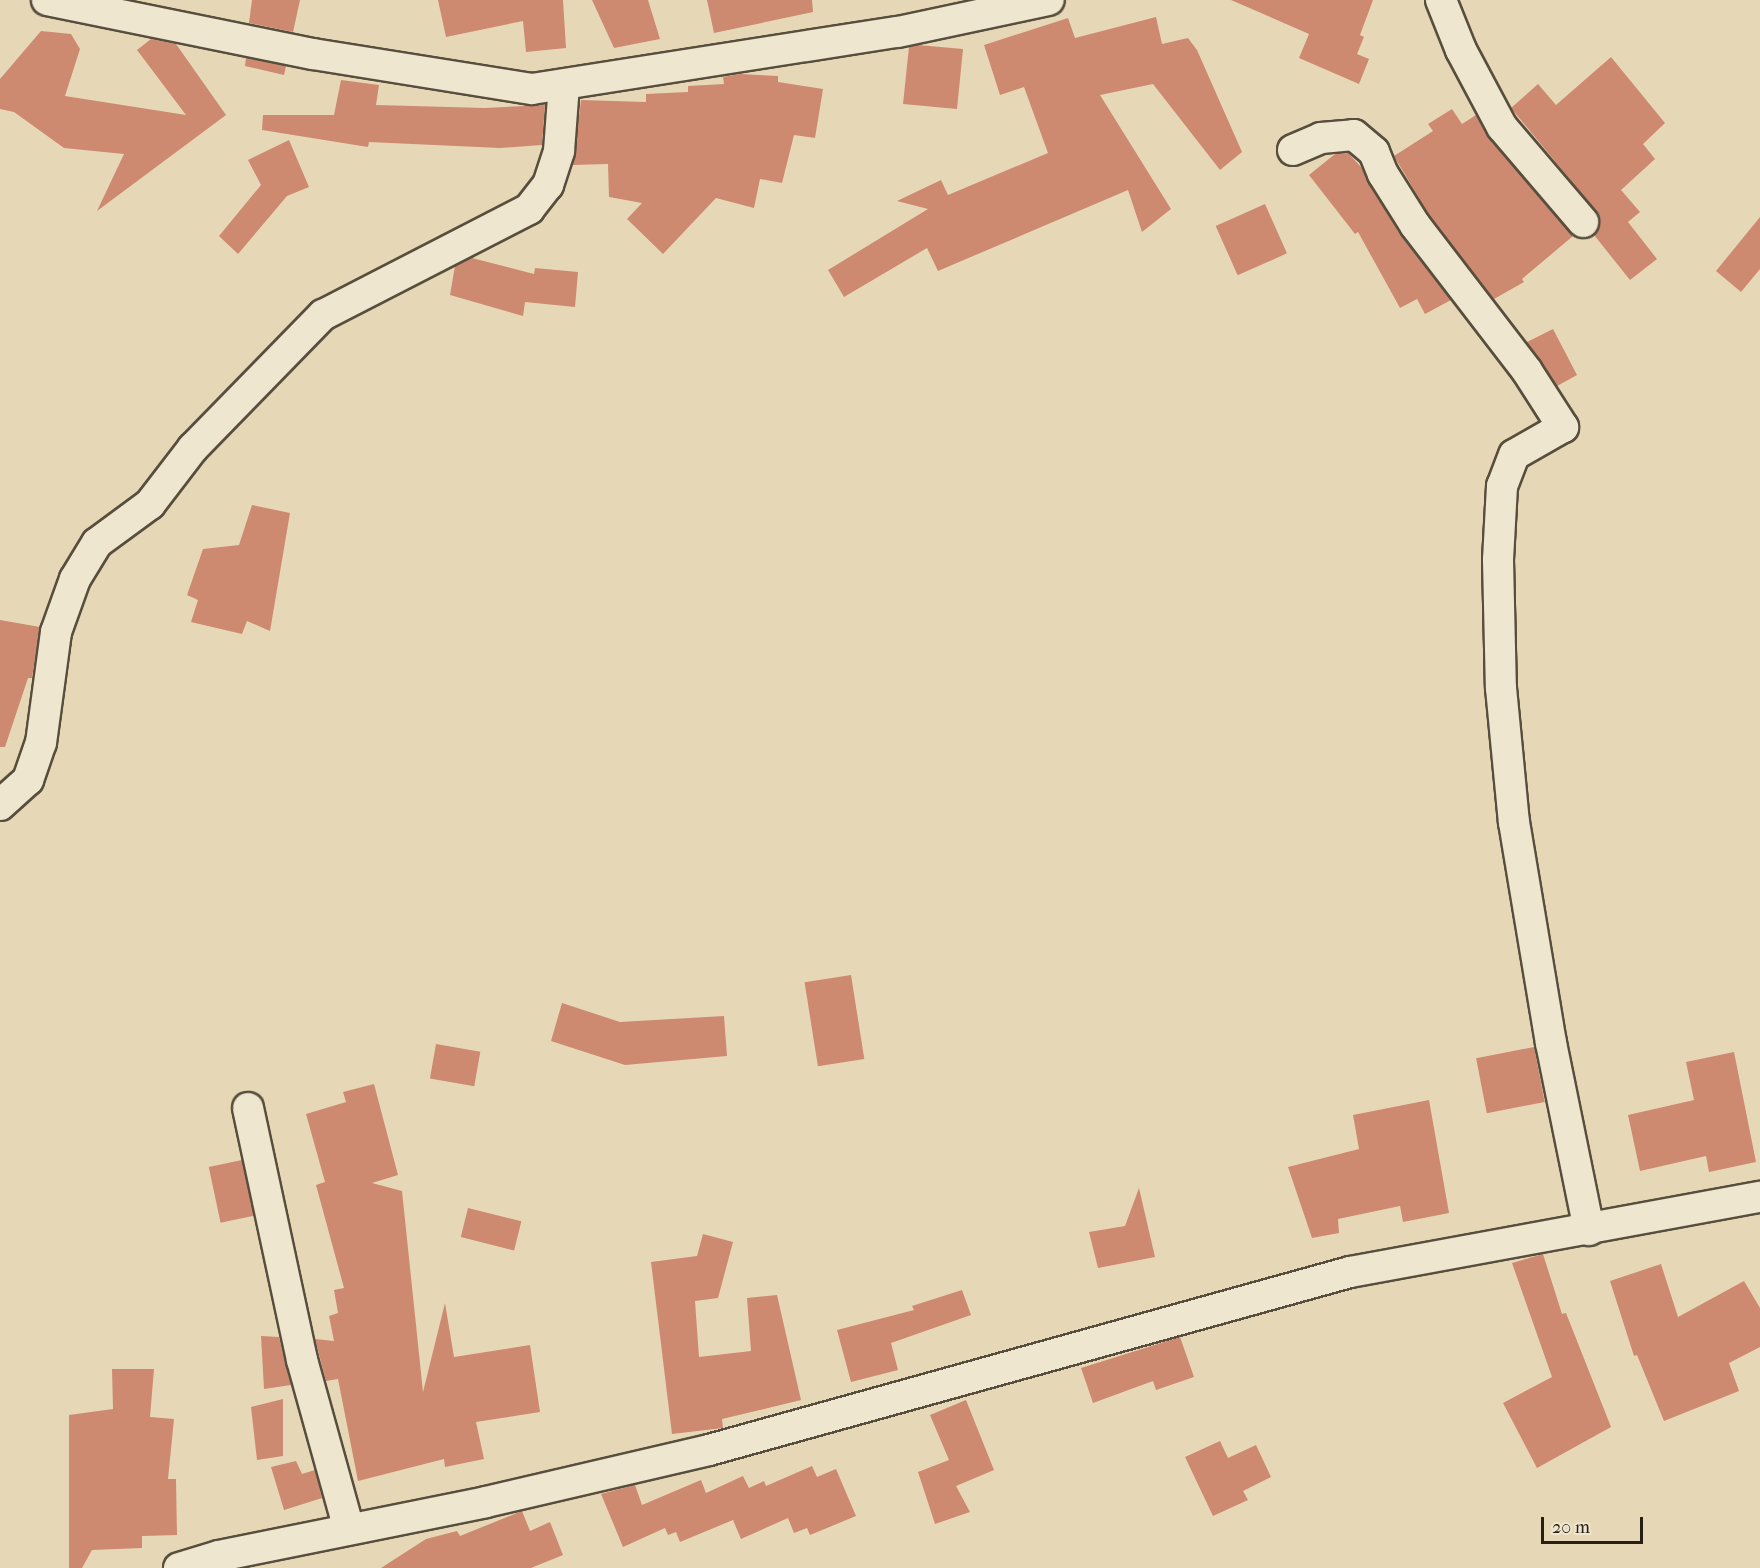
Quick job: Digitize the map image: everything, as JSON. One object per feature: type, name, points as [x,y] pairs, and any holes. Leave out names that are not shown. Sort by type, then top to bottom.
[{"type":"street","points":[[47,0],[313,54],[532,88],[564,85],[898,32],[1049,0]]},
{"type":"street","points":[[1441,0],[1461,50],[1502,127],[1583,222]]},
{"type":"street","points":[[0,805],[28,780],[41,743],[56,632],[75,579],[97,543],[150,504],[193,448],[323,315],[529,209],[548,185],[559,151],[564,85]]},
{"type":"street","points":[[1293,150],[1321,138],[1354,135],[1374,152],[1383,174],[1414,225],[1527,371],[1563,427],[1514,454],[1502,486],[1498,560],[1501,688],[1514,822],[1551,1043],[1589,1230]]},
{"type":"street","points":[[248,1108],[302,1360],[349,1529]]},
{"type":"street","points":[[179,1568],[219,1556],[709,1450],[1350,1272],[1760,1197]]},
{"type":"building","points":[[252,0],[300,0],[293,32],[249,23]]},
{"type":"building","points":[[438,0],[563,0],[566,48],[526,52],[523,21],[446,37]]},
{"type":"building","points":[[592,0],[648,0],[660,39],[614,48]]},
{"type":"building","points":[[707,0],[812,0],[813,12],[714,33]]},
{"type":"building","points":[[1231,0],[1373,0],[1360,35],[1364,37],[1357,54],[1369,59],[1359,84],[1299,58],[1309,34]]},
{"type":"building","points":[[1156,17],[1162,44],[1188,38],[1197,50],[1242,152],[1220,170],[1153,84],[1100,95],[1171,209],[1142,232],[1128,190],[938,271],[927,248],[844,297],[828,270],[928,209],[897,201],[941,180],[948,195],[1048,153],[1024,87],[1000,95],[984,45],[1068,18],[1075,38]]},
{"type":"building","points":[[41,31],[71,34],[80,49],[65,96],[186,115],[137,50],[151,39],[176,44],[226,115],[97,211],[124,154],[64,148],[14,112],[0,109],[0,79]]},
{"type":"building","points":[[918,45],[963,49],[957,109],[903,104],[909,47]]},
{"type":"building","points":[[1611,57],[1665,123],[1643,144],[1655,159],[1621,190],[1640,212],[1628,222],[1657,259],[1630,280],[1594,235],[1600,219],[1596,211],[1511,108],[1538,84],[1556,105]]},
{"type":"building","points":[[246,58],[286,66],[284,75],[245,66]]},
{"type":"building","points":[[740,74],[778,76],[778,82],[823,89],[815,138],[794,135],[782,183],[760,179],[754,208],[716,198],[663,254],[627,219],[642,203],[609,197],[608,164],[573,165],[581,100],[646,102],[646,94],[688,92],[688,86],[724,84],[723,77]]},
{"type":"building","points":[[341,80],[379,85],[376,105],[485,108],[545,105],[542,145],[500,148],[369,142],[368,147],[262,130],[263,115],[334,115]]},
{"type":"building","points":[[1452,109],[1462,124],[1476,115],[1489,138],[1573,236],[1522,279],[1524,282],[1494,299],[1429,215],[1394,156],[1433,131],[1428,124]]},
{"type":"building","points":[[289,140],[309,187],[287,196],[238,254],[219,236],[261,185],[248,160]]},
{"type":"building","points":[[1348,153],[1361,167],[1400,234],[1451,300],[1425,314],[1417,299],[1400,308],[1358,232],[1355,234],[1309,175],[1335,154]]},
{"type":"building","points":[[1265,204],[1287,253],[1238,275],[1216,226]]},
{"type":"building","points":[[1760,217],[1760,269],[1741,292],[1716,271]]},
{"type":"building","points":[[472,258],[534,274],[535,268],[578,272],[575,307],[525,302],[523,316],[450,295],[455,266]]},
{"type":"building","points":[[1553,329],[1577,375],[1557,386],[1527,342]]},
{"type":"building","points":[[252,505],[290,513],[270,631],[247,621],[242,634],[191,622],[198,600],[187,595],[203,549],[239,545]]},
{"type":"building","points":[[0,620],[40,627],[32,678],[28,678],[5,747],[0,747]]},
{"type":"building","points":[[851,975],[864,1059],[818,1066],[805,982]]},
{"type":"building","points":[[562,1003],[620,1022],[724,1016],[727,1056],[625,1065],[551,1041]]},
{"type":"building","points":[[436,1044],[480,1052],[474,1086],[430,1078]]},
{"type":"building","points":[[1534,1047],[1545,1102],[1487,1113],[1476,1058]]},
{"type":"building","points":[[1734,1052],[1756,1162],[1709,1172],[1706,1156],[1640,1171],[1628,1115],[1694,1100],[1686,1062]]},
{"type":"building","points":[[374,1084],[398,1175],[372,1183],[402,1191],[423,1392],[445,1303],[454,1357],[530,1345],[540,1412],[476,1422],[484,1459],[445,1467],[444,1459],[358,1481],[338,1379],[326,1381],[315,1339],[334,1341],[329,1316],[338,1313],[334,1290],[344,1288],[316,1185],[325,1182],[306,1114],[346,1102],[343,1092]]},
{"type":"building","points":[[1429,1100],[1449,1213],[1403,1222],[1400,1206],[1338,1219],[1339,1233],[1312,1238],[1288,1167],[1359,1149],[1353,1115]]},
{"type":"building","points":[[242,1160],[254,1216],[221,1223],[209,1167]]},
{"type":"building","points":[[1139,1188],[1155,1257],[1098,1268],[1089,1232],[1125,1226]]},
{"type":"building","points":[[468,1208],[521,1221],[514,1250],[461,1237]]},
{"type":"building","points":[[703,1234],[733,1242],[718,1298],[695,1301],[699,1357],[751,1351],[747,1298],[777,1295],[801,1400],[722,1419],[723,1428],[672,1434],[651,1262],[697,1256]]},
{"type":"building","points":[[1543,1254],[1562,1314],[1566,1313],[1611,1427],[1537,1468],[1503,1403],[1552,1377],[1512,1263]]},
{"type":"building","points":[[1661,1264],[1678,1317],[1744,1281],[1760,1308],[1760,1347],[1729,1363],[1739,1391],[1664,1421],[1637,1355],[1634,1356],[1610,1281]]},
{"type":"building","points":[[962,1290],[971,1315],[891,1343],[898,1370],[851,1382],[837,1330],[914,1310],[912,1306]]},
{"type":"building","points":[[261,1336],[279,1337],[291,1385],[264,1389]]},
{"type":"building","points":[[1180,1337],[1194,1377],[1156,1390],[1153,1381],[1093,1403],[1081,1368]]},
{"type":"building","points":[[112,1369],[154,1369],[150,1417],[174,1419],[168,1479],[176,1479],[177,1535],[142,1536],[142,1548],[92,1550],[82,1568],[69,1568],[69,1415],[113,1409]]},
{"type":"building","points":[[283,1399],[283,1456],[257,1460],[251,1407]]},
{"type":"building","points":[[966,1400],[994,1470],[956,1486],[970,1512],[935,1524],[918,1472],[949,1460],[930,1415]]},
{"type":"building","points":[[1220,1441],[1228,1458],[1256,1445],[1271,1477],[1243,1491],[1248,1500],[1213,1516],[1185,1457]]},
{"type":"building","points":[[296,1461],[302,1474],[315,1470],[322,1498],[284,1510],[271,1467]]},
{"type":"building","points":[[812,1466],[817,1477],[836,1469],[856,1516],[810,1535],[807,1528],[794,1533],[788,1518],[741,1539],[733,1520],[680,1542],[676,1532],[668,1535],[665,1528],[623,1547],[601,1494],[635,1485],[642,1505],[701,1480],[706,1493],[743,1476],[749,1488],[764,1481],[766,1486]]},
{"type":"building","points":[[522,1511],[530,1531],[550,1522],[563,1555],[531,1568],[381,1568],[426,1539],[457,1531],[460,1536]]}]
